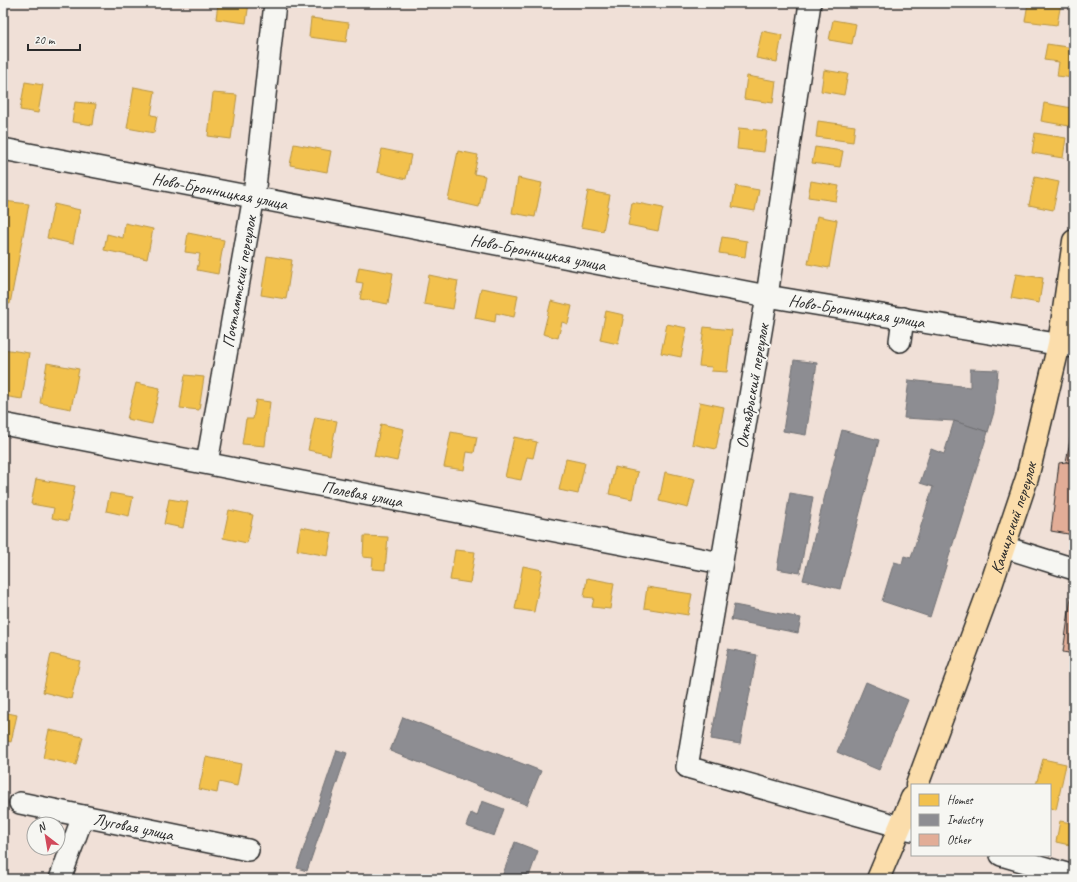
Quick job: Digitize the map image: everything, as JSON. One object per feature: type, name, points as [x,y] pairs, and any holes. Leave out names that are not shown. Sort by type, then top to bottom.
[{"type":"main road","name":"Каширский переулок","points":[[917,784],[1004,547],[1027,478],[1067,346],[1074,242]]},
{"type":"main road","points":[[878,879],[907,828],[911,804]]},
{"type":"street","name":"Почтамтский переулок","points":[[207,463],[254,196],[275,3]]},
{"type":"street","name":"Октябрьский переулок","points":[[810,3],[767,296],[687,767],[907,828]]},
{"type":"street","name":"Ново-Бронницкая улица","points":[[3,149],[254,196],[767,296],[1067,346]]},
{"type":"street","points":[[900,341],[903,318]]},
{"type":"street","name":"Полевая улица","points":[[3,424],[722,563]]},
{"type":"street","points":[[1004,547],[1074,568]]},
{"type":"street","name":"Луговая улица","points":[[20,803],[248,850]]},
{"type":"street","points":[[60,879],[83,816]]},
{"type":"street","points":[[1004,856],[1074,876]]},
{"type":"building: Homes","points":[[218,3],[249,3],[246,23],[216,19]]},
{"type":"building: Homes","points":[[1028,3],[1061,3],[1057,25],[1025,21]]},
{"type":"building: Homes","points":[[311,18],[349,23],[346,42],[309,37]]},
{"type":"building: Homes","points":[[833,20],[856,24],[852,44],[829,40]]},
{"type":"building: Homes","points":[[762,31],[782,35],[777,62],[756,58]]},
{"type":"building: Homes","points":[[1047,44],[1074,48],[1074,78],[1057,76],[1059,62],[1044,60]]},
{"type":"building: Homes","points":[[824,70],[848,74],[844,95],[821,91]]},
{"type":"building: Homes","points":[[747,76],[776,81],[773,103],[744,99]]},
{"type":"building: Homes","points":[[25,82],[43,85],[38,113],[20,110]]},
{"type":"building: Homes","points":[[134,87],[155,91],[151,115],[157,116],[154,133],[127,128]]},
{"type":"building: Homes","points":[[213,93],[237,95],[231,139],[208,136]]},
{"type":"building: Homes","points":[[75,102],[96,104],[93,125],[72,122]]},
{"type":"building: Homes","points":[[1044,103],[1072,108],[1069,126],[1041,121]]},
{"type":"building: Homes","points":[[818,121],[855,126],[853,142],[816,137]]},
{"type":"building: Homes","points":[[739,128],[767,131],[764,152],[737,149]]},
{"type":"building: Homes","points":[[1035,133],[1066,138],[1063,158],[1032,153]]},
{"type":"building: Homes","points":[[294,144],[331,151],[327,172],[290,165]]},
{"type":"building: Homes","points":[[815,147],[843,151],[840,167],[812,163]]},
{"type":"building: Homes","points":[[382,149],[411,155],[406,179],[377,172]]},
{"type":"building: Homes","points":[[458,151],[478,155],[474,174],[485,176],[479,207],[448,200]]},
{"type":"building: Homes","points":[[1035,177],[1059,182],[1053,210],[1029,205]]},
{"type":"building: Homes","points":[[518,178],[542,183],[535,217],[512,213]]},
{"type":"building: Homes","points":[[811,181],[839,186],[836,201],[808,197]]},
{"type":"building: Homes","points":[[736,186],[759,190],[755,211],[732,207]]},
{"type":"building: Homes","points":[[588,191],[610,195],[603,231],[581,227]]},
{"type":"building: Homes","points":[[3,201],[29,204],[10,304],[3,302]]},
{"type":"building: Homes","points":[[632,202],[663,208],[658,231],[628,225]]},
{"type":"building: Homes","points":[[54,204],[80,210],[73,244],[47,238]]},
{"type":"building: Homes","points":[[817,216],[837,220],[829,268],[808,264]]},
{"type":"building: Homes","points":[[125,223],[153,229],[147,259],[104,250],[107,234],[123,238]]},
{"type":"building: Homes","points":[[188,233],[224,240],[218,274],[197,270],[200,254],[185,252]]},
{"type":"building: Homes","points":[[722,237],[747,241],[745,257],[719,253]]},
{"type":"building: Homes","points":[[267,256],[292,260],[286,299],[261,295]]},
{"type":"building: Homes","points":[[359,267],[393,273],[388,304],[360,299],[363,283],[356,282]]},
{"type":"building: Homes","points":[[1016,274],[1043,278],[1039,303],[1011,298]]},
{"type":"building: Homes","points":[[429,275],[458,281],[453,309],[424,304]]},
{"type":"building: Homes","points":[[481,288],[518,295],[514,317],[496,313],[495,322],[475,318]]},
{"type":"building: Homes","points":[[551,301],[572,306],[568,324],[562,322],[558,338],[543,334]]},
{"type":"building: Homes","points":[[606,311],[624,315],[618,344],[600,340]]},
{"type":"building: Homes","points":[[667,324],[687,328],[681,357],[661,353]]},
{"type":"building: Homes","points":[[704,327],[732,330],[727,372],[711,371],[712,367],[699,366]]},
{"type":"building: Homes","points":[[3,349],[29,353],[22,399],[3,396]]},
{"type":"building: Homes","points":[[47,363],[79,369],[71,409],[40,403]]},
{"type":"building: Homes","points":[[185,375],[204,377],[199,410],[180,408]]},
{"type":"building: Homes","points":[[136,383],[160,388],[152,424],[127,419]]},
{"type":"building: Homes","points":[[256,400],[270,402],[265,446],[242,444],[246,419],[253,419]]},
{"type":"building: Homes","points":[[700,402],[724,407],[716,449],[692,444]]},
{"type":"building: Homes","points":[[315,417],[337,421],[330,455],[308,450]]},
{"type":"building: Homes","points":[[381,424],[404,429],[397,461],[374,456]]},
{"type":"building: Homes","points":[[451,432],[477,437],[474,453],[467,452],[464,470],[444,467]]},
{"type":"building: Homes","points":[[514,437],[537,442],[533,458],[527,457],[521,480],[505,477]]},
{"type":"building: Homes","points":[[566,459],[585,463],[578,494],[559,490]]},
{"type":"building: Homes","points":[[615,467],[638,472],[632,499],[609,494]]},
{"type":"building: Homes","points":[[665,472],[695,479],[688,508],[659,501]]},
{"type":"building: Homes","points":[[36,479],[75,486],[68,521],[52,518],[54,508],[31,504]]},
{"type":"building: Homes","points":[[110,493],[133,497],[129,516],[106,511]]},
{"type":"building: Homes","points":[[169,499],[188,502],[183,528],[164,524]]},
{"type":"building: Homes","points":[[229,510],[253,515],[247,543],[223,538]]},
{"type":"building: Homes","points":[[301,527],[332,533],[328,556],[297,550]]},
{"type":"building: Homes","points":[[364,536],[388,537],[385,570],[372,569],[373,558],[363,557]]},
{"type":"building: Homes","points":[[455,550],[475,552],[470,583],[450,580]]},
{"type":"building: Homes","points":[[523,566],[542,570],[534,612],[515,609]]},
{"type":"building: Homes","points":[[587,578],[614,583],[610,609],[592,607],[594,598],[584,597]]},
{"type":"building: Homes","points":[[647,587],[692,594],[688,615],[644,608]]},
{"type":"building: Homes","points":[[51,654],[80,661],[71,699],[43,692]]},
{"type":"building: Homes","points":[[3,712],[17,715],[11,742],[3,740]]},
{"type":"building: Homes","points":[[49,730],[83,737],[76,765],[43,758]]},
{"type":"building: Homes","points":[[206,757],[241,764],[237,786],[219,782],[217,793],[199,789]]},
{"type":"building: Homes","points":[[1043,759],[1066,764],[1056,810],[1051,808],[1051,784],[1036,784]]},
{"type":"building: Homes","points":[[1074,814],[1074,846],[1056,842],[1060,821],[1072,823]]},
{"type":"building: Industry","points":[[794,360],[817,363],[806,435],[783,431]]},
{"type":"building: Industry","points":[[970,369],[998,370],[994,412],[988,432],[954,421],[904,418],[909,380],[970,387]]},
{"type":"building: Industry","points":[[954,421],[988,432],[930,617],[882,601],[894,562],[902,564],[904,556],[911,558],[933,487],[920,483],[931,449],[944,454]]},
{"type":"building: Industry","points":[[842,430],[879,440],[840,589],[803,580]]},
{"type":"building: Industry","points":[[790,493],[813,497],[800,573],[777,569]]},
{"type":"building: Industry","points":[[734,605],[801,618],[798,633],[731,620]]},
{"type":"building: Industry","points":[[728,649],[757,655],[740,744],[711,739]]},
{"type":"building: Industry","points":[[866,682],[908,700],[879,770],[837,752]]},
{"type":"building: Industry","points":[[403,717],[541,771],[527,805],[390,751]]},
{"type":"building: Industry","points":[[337,750],[347,753],[307,871],[297,868]]},
{"type":"building: Industry","points":[[482,801],[504,809],[494,836],[466,826],[471,813],[477,816]]},
{"type":"building: Industry","points":[[515,842],[538,851],[528,879],[501,879]]},
{"type":"building: Other","points":[[1071,435],[1074,435],[1074,463],[1066,462]]},
{"type":"building: Other","points":[[1059,463],[1074,463],[1074,535],[1051,531]]},
{"type":"building: Other","points":[[1074,584],[1074,654],[1063,652]]}]
